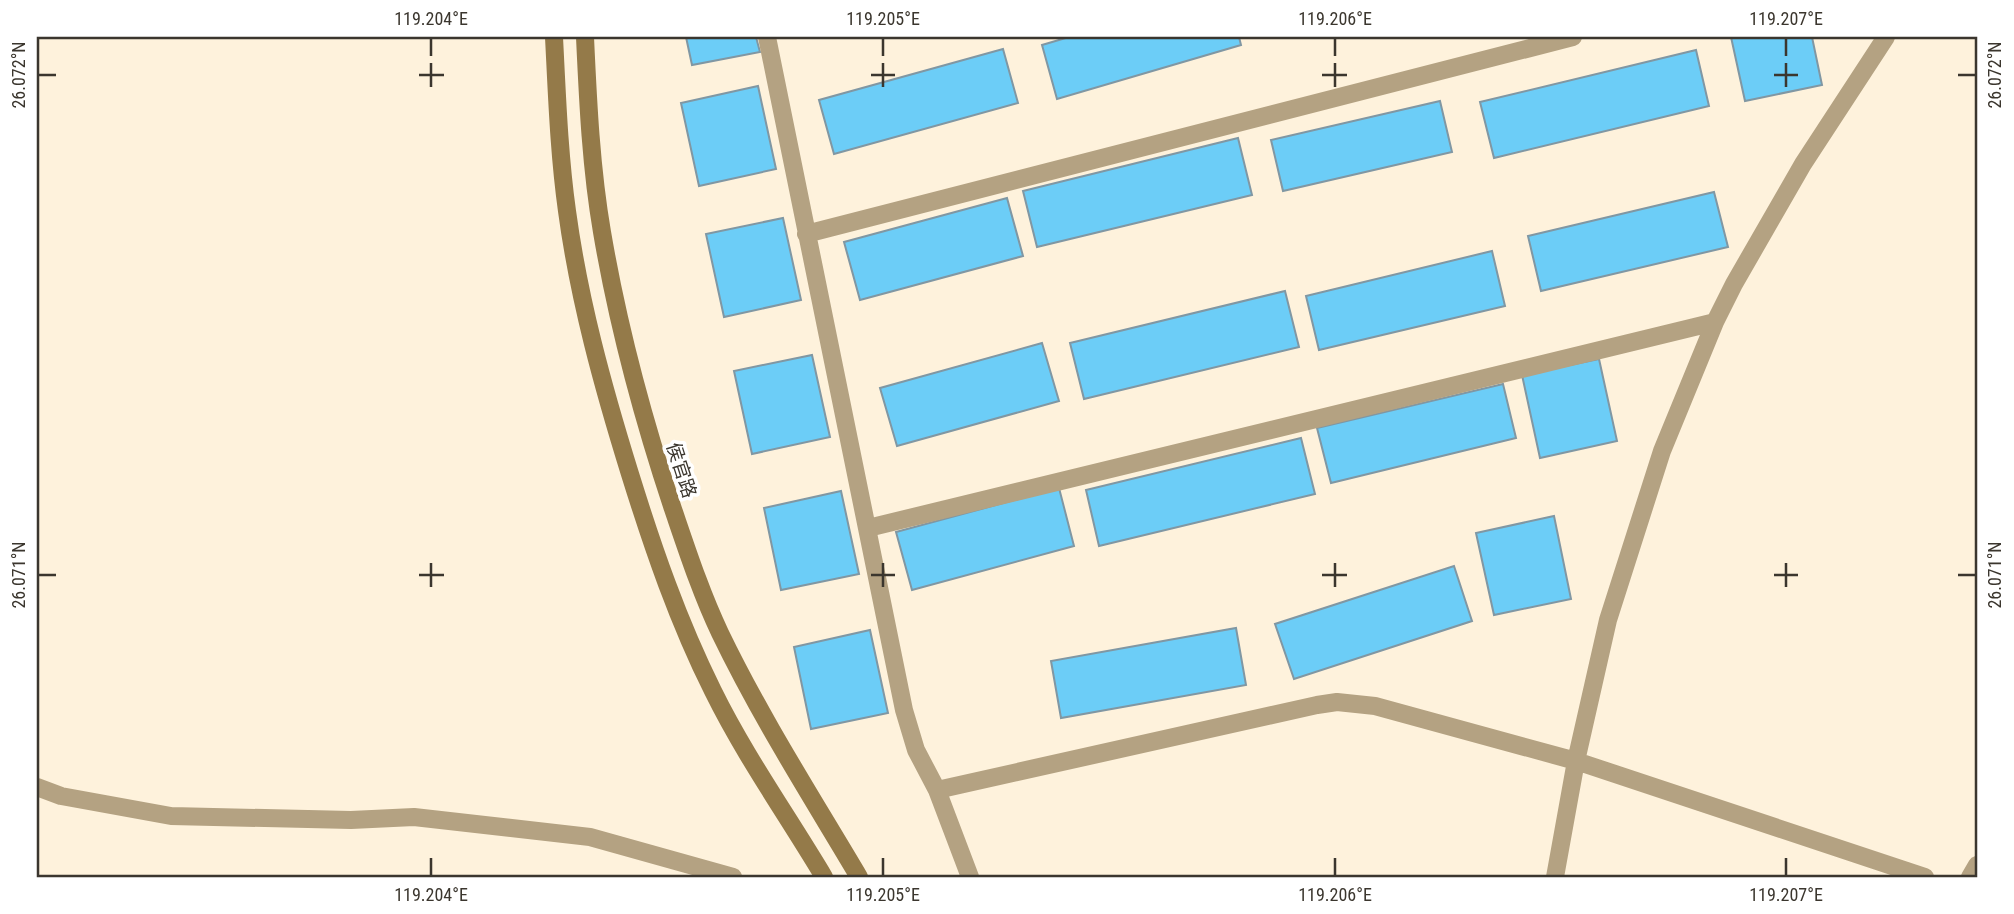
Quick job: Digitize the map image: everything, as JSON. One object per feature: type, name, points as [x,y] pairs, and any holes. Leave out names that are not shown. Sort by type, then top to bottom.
[{"type":"main road","points":[[554,37],[566,208],[575,264],[605,392],[643,516],[670,595],[714,693],[755,766],[824,877]]},
{"type":"main road","name":"侯官路","points":[[585,37],[595,178],[602,232],[635,383],[654,453],[719,629],[761,714],[859,877]]},
{"type":"street","points":[[767,37],[904,710],[916,750],[937,790],[970,877]]},
{"type":"street","points":[[806,233],[1573,37]]},
{"type":"street","points":[[1555,877],[1576,761],[1608,620],[1657,464],[1715,322],[1734,284],[1802,164],[1886,37]]},
{"type":"street","points":[[868,528],[1715,322]]},
{"type":"street","points":[[937,790],[1337,702],[1375,706],[1576,761],[1925,877]]},
{"type":"street","points":[[37,787],[61,796],[171,816],[351,820],[414,817],[590,836],[733,877]]},
{"type":"street","points":[[1970,877],[1977,865]]},
{"type":"building","points":[[686,37],[756,37],[760,52],[692,65]]},
{"type":"building","points":[[1069,37],[1239,37],[1241,45],[1057,99],[1042,45]]},
{"type":"building","points":[[1731,37],[1812,37],[1822,85],[1745,101]]},
{"type":"building","points":[[1003,49],[1018,103],[834,154],[819,100]]},
{"type":"building","points":[[1696,50],[1709,106],[1494,158],[1480,102]]},
{"type":"building","points":[[758,86],[776,169],[699,186],[681,103]]},
{"type":"building","points":[[1440,101],[1452,152],[1283,191],[1271,140]]},
{"type":"building","points":[[1238,138],[1252,195],[1037,247],[1023,191]]},
{"type":"building","points":[[1714,192],[1728,247],[1541,291],[1528,236]]},
{"type":"building","points":[[1007,198],[1023,256],[860,300],[844,242]]},
{"type":"building","points":[[783,218],[801,300],[724,317],[706,234]]},
{"type":"building","points":[[1492,251],[1505,306],[1319,350],[1306,296]]},
{"type":"building","points":[[1285,291],[1299,347],[1084,399],[1070,343]]},
{"type":"building","points":[[1042,343],[1059,401],[897,446],[880,388]]},
{"type":"building","points":[[812,355],[830,437],[752,454],[734,371]]},
{"type":"building","points":[[1599,359],[1617,441],[1540,458],[1522,375]]},
{"type":"building","points":[[1503,384],[1516,438],[1331,483],[1317,428]]},
{"type":"building","points":[[1301,438],[1315,494],[1099,546],[1086,490]]},
{"type":"building","points":[[1059,488],[1074,546],[912,590],[896,532]]},
{"type":"building","points":[[841,491],[859,574],[781,590],[764,508]]},
{"type":"building","points":[[1554,516],[1571,599],[1494,615],[1476,533]]},
{"type":"building","points":[[1454,566],[1472,621],[1294,679],[1275,624]]},
{"type":"building","points":[[1236,628],[1246,685],[1061,718],[1051,661]]},
{"type":"building","points":[[870,630],[888,713],[811,729],[794,647]]}]
